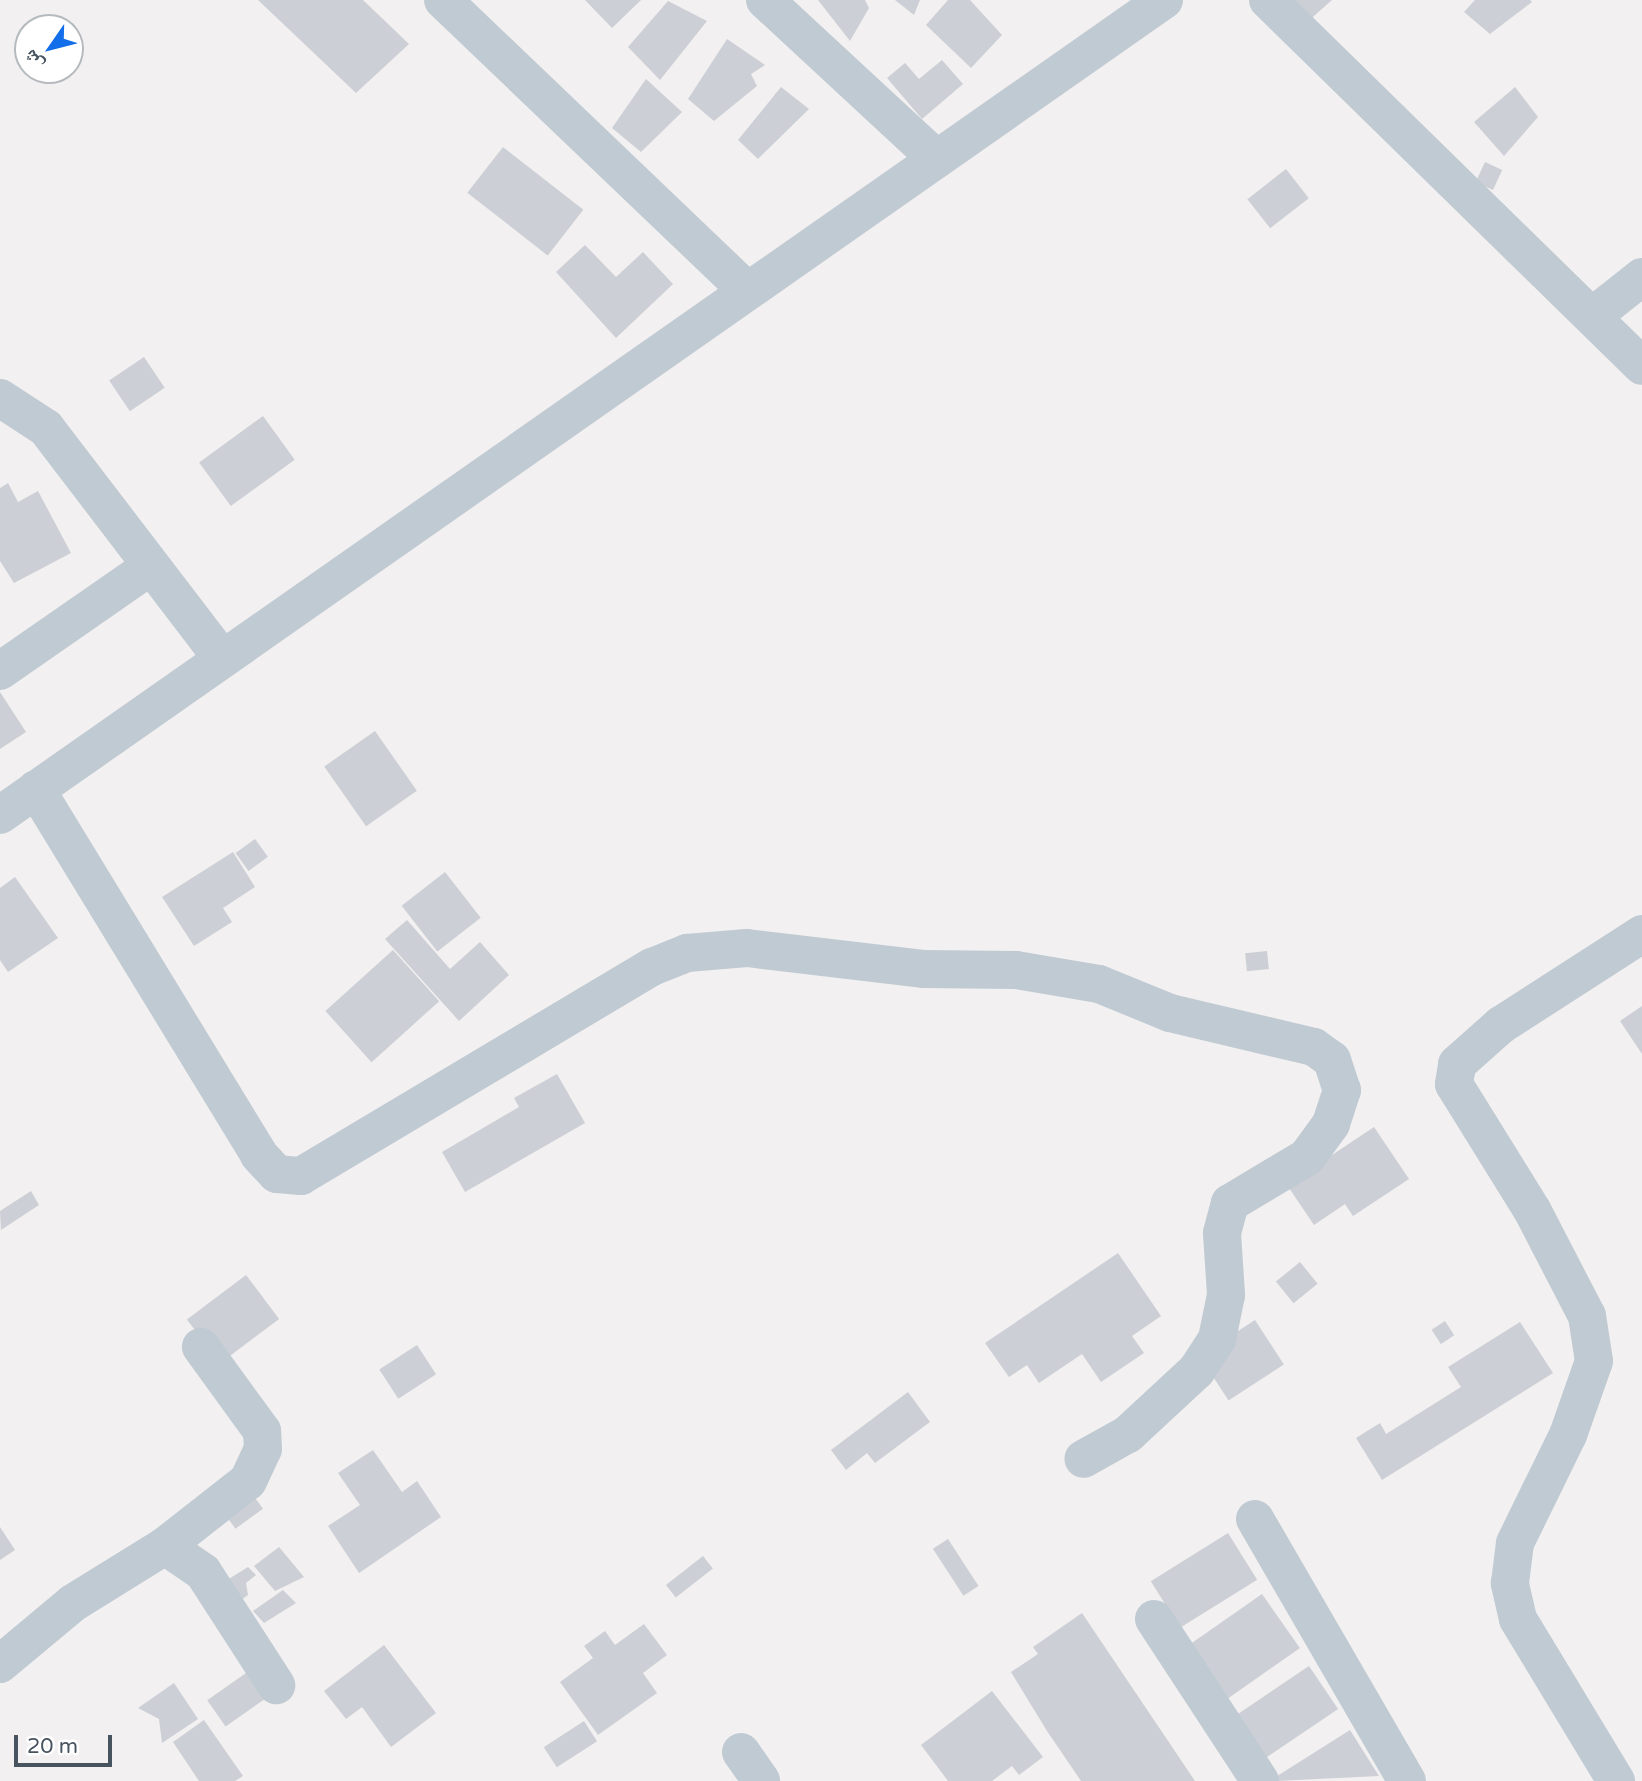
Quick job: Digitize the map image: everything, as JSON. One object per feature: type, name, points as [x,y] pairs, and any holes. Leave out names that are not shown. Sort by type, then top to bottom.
[{"type":"street","points":[[443,0],[746,290]]},
{"type":"street","points":[[765,0],[937,159]]},
{"type":"street","points":[[0,815],[746,290],[1164,0]]},
{"type":"street","points":[[1268,0],[1594,315],[1642,366]]},
{"type":"street","points":[[1594,315],[1642,277]]},
{"type":"street","points":[[0,398],[46,428],[222,658]]},
{"type":"street","points":[[0,671],[151,566]]},
{"type":"street","points":[[36,789],[259,1155],[277,1174],[300,1176],[652,967],[687,953],[747,948],[923,969],[1016,970],[1099,984],[1170,1013],[1314,1047],[1332,1060],[1342,1090],[1335,1113],[1307,1157],[1230,1203],[1222,1233],[1226,1295],[1217,1339],[1196,1371],[1128,1434],[1083,1459]]},
{"type":"street","points":[[1616,1781],[1518,1619],[1510,1583],[1515,1543],[1568,1435],[1594,1361],[1587,1316],[1532,1210],[1454,1084],[1457,1064],[1501,1025],[1642,934]]},
{"type":"street","points":[[0,1664],[73,1602],[165,1546],[248,1481],[263,1449],[262,1431],[201,1348]]},
{"type":"street","points":[[1255,1519],[1407,1781]]},
{"type":"street","points":[[165,1546],[202,1572],[275,1685]]},
{"type":"street","points":[[1154,1619],[1259,1781]]},
{"type":"building","points":[[258,0],[363,0],[409,44],[356,93]]},
{"type":"building","points":[[585,0],[641,0],[612,28]]},
{"type":"building","points":[[818,0],[865,0],[869,8],[850,41]]},
{"type":"building","points":[[895,0],[920,0],[914,15]]},
{"type":"building","points":[[948,0],[970,0],[1002,35],[971,68],[926,25]]},
{"type":"building","points":[[1283,0],[1332,0],[1305,24]]},
{"type":"building","points":[[1475,0],[1532,2],[1490,34],[1464,12]]},
{"type":"building","points":[[668,1],[707,21],[660,80],[628,47]]},
{"type":"building","points":[[727,39],[765,65],[751,74],[757,86],[714,121],[688,99]]},
{"type":"building","points":[[942,60],[963,84],[922,119],[887,78],[905,63],[919,79]]},
{"type":"building","points":[[646,79],[682,112],[641,152],[612,128]]},
{"type":"building","points":[[781,87],[809,109],[758,159],[738,140]]},
{"type":"building","points":[[1515,87],[1538,117],[1504,156],[1474,122]]},
{"type":"building","points":[[503,147],[583,210],[548,256],[467,193]]},
{"type":"building","points":[[1485,162],[1502,170],[1493,190],[1476,182]]},
{"type":"building","points":[[1286,169],[1309,198],[1270,228],[1247,199]]},
{"type":"building","points":[[585,245],[616,277],[643,252],[673,284],[616,338],[556,272]]},
{"type":"building","points":[[144,357],[165,388],[130,411],[109,380]]},
{"type":"building","points":[[263,416],[295,460],[231,506],[199,462]]},
{"type":"building","points":[[8,483],[18,502],[38,491],[71,553],[14,583],[0,561],[0,488]]},
{"type":"building","points":[[0,692],[26,732],[0,749]]},
{"type":"building","points":[[375,731],[417,791],[366,826],[324,767]]},
{"type":"building","points":[[255,839],[268,857],[249,871],[236,853]]},
{"type":"building","points":[[233,852],[255,887],[223,908],[232,922],[194,946],[162,897]]},
{"type":"building","points":[[445,872],[481,918],[437,952],[402,906]]},
{"type":"building","points":[[15,877],[58,938],[8,972],[0,960],[0,888]]},
{"type":"building","points":[[407,920],[450,969],[480,942],[509,975],[459,1021],[385,939]]},
{"type":"building","points":[[393,950],[439,1001],[372,1062],[325,1011]]},
{"type":"building","points":[[1267,951],[1269,969],[1247,971],[1245,953]]},
{"type":"building","points":[[1642,1006],[1642,1054],[1620,1021]]},
{"type":"building","points":[[557,1074],[585,1123],[465,1192],[442,1152],[519,1107],[514,1098]]},
{"type":"building","points":[[1374,1127],[1409,1179],[1353,1216],[1345,1204],[1314,1225],[1287,1185]]},
{"type":"building","points":[[31,1191],[39,1205],[1,1230],[0,1211]]},
{"type":"building","points":[[1118,1253],[1161,1316],[1132,1336],[1144,1353],[1101,1382],[1082,1354],[1039,1383],[1027,1365],[1009,1377],[985,1343]]},
{"type":"building","points":[[1300,1262],[1318,1284],[1294,1303],[1276,1282]]},
{"type":"building","points":[[246,1275],[279,1319],[220,1363],[187,1320]]},
{"type":"building","points":[[1255,1320],[1284,1364],[1229,1400],[1200,1356]]},
{"type":"building","points":[[1445,1321],[1454,1335],[1441,1344],[1432,1330]]},
{"type":"building","points":[[1520,1322],[1553,1373],[1382,1480],[1356,1438],[1380,1423],[1386,1434],[1461,1387],[1448,1367]]},
{"type":"building","points":[[417,1345],[436,1374],[398,1399],[379,1370]]},
{"type":"building","points":[[908,1392],[930,1422],[875,1463],[867,1453],[846,1470],[831,1450]]},
{"type":"building","points":[[373,1450],[402,1492],[417,1481],[441,1517],[359,1573],[328,1526],[360,1505],[338,1473]]},
{"type":"building","points":[[253,1495],[263,1509],[235,1529],[225,1515]]},
{"type":"building","points":[[0,1527],[15,1550],[0,1560]]},
{"type":"building","points":[[1228,1533],[1257,1580],[1180,1628],[1151,1581]]},
{"type":"building","points":[[948,1539],[978,1586],[963,1596],[933,1549]]},
{"type":"building","points":[[279,1547],[304,1577],[275,1591],[254,1566]]},
{"type":"building","points":[[703,1556],[713,1569],[676,1598],[666,1585]]},
{"type":"building","points":[[248,1567],[256,1575],[246,1583],[248,1595],[232,1607],[219,1585]]},
{"type":"building","points":[[283,1590],[296,1603],[264,1623],[253,1611]]},
{"type":"building","points":[[1262,1594],[1300,1648],[1226,1700],[1188,1646]]},
{"type":"building","points":[[1082,1613],[1195,1781],[1081,1781],[1047,1731],[1011,1672],[1038,1654],[1033,1647]]},
{"type":"building","points":[[644,1624],[667,1655],[643,1673],[657,1693],[598,1735],[560,1682],[593,1658],[584,1646],[605,1631],[615,1645]]},
{"type":"building","points":[[384,1645],[436,1713],[391,1747],[362,1707],[346,1719],[324,1691]]},
{"type":"building","points":[[1309,1666],[1338,1709],[1265,1758],[1236,1715]]},
{"type":"building","points":[[249,1671],[267,1697],[226,1726],[207,1700]]},
{"type":"building","points":[[174,1683],[198,1719],[162,1743],[159,1719],[138,1708]]},
{"type":"building","points":[[992,1691],[1043,1757],[1019,1775],[1012,1766],[992,1781],[948,1781],[921,1745]]},
{"type":"building","points":[[204,1720],[243,1776],[235,1781],[199,1781],[173,1742]]},
{"type":"building","points":[[584,1721],[597,1741],[557,1767],[544,1747]]},
{"type":"building","points":[[1350,1730],[1379,1776],[1276,1781],[1274,1778]]}]
